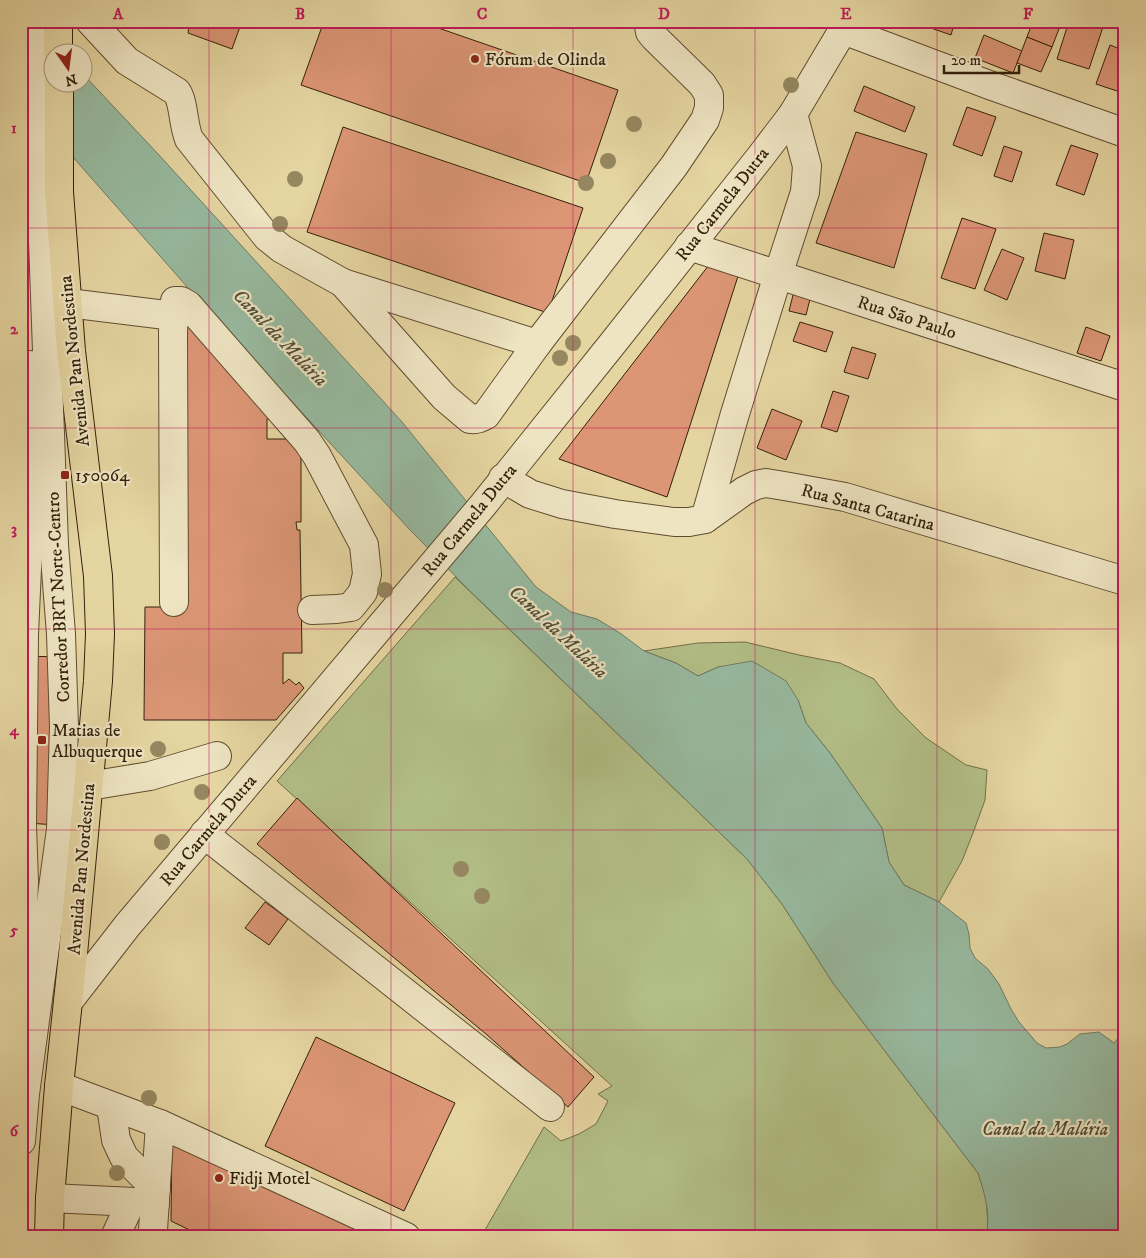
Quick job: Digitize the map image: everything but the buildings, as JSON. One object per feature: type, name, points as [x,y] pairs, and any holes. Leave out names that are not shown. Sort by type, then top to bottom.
[{"type":"highway","points":[[51,22],[56,42]]},
{"type":"highway","name":"Avenida Pan Nordestina","points":[[49,1237],[50,1198],[59,1086],[89,786],[100,634],[98,576],[71,351],[68,303],[44,189],[58,92]]},
{"type":"street","points":[[28,21],[44,189]]},
{"type":"street","points":[[343,283],[444,397],[470,419],[478,419],[486,415],[537,344],[674,166],[705,120],[709,108],[709,95],[702,84],[654,38],[650,32],[648,21]]},
{"type":"street","points":[[21,958],[24,882],[22,825],[24,634],[51,22]]},
{"type":"street","points":[[845,25],[992,86],[1125,133]]},
{"type":"street","name":"Rua Carmela Dutra","points":[[68,1002],[127,926],[483,505],[607,351],[793,114],[845,25]]},
{"type":"street","points":[[99,26],[127,61],[177,92],[181,100],[184,124],[189,139],[267,237],[282,249],[343,283],[537,344]]},
{"type":"street","points":[[704,519],[805,192],[807,166],[793,114]]},
{"type":"street","name":"Corredor BRT Norte-Centro","points":[[44,189],[54,545],[61,634],[64,726],[61,829],[65,895],[73,954]]},
{"type":"street","name":"Rua São Paulo","points":[[689,246],[1125,387]]},
{"type":"street","points":[[174,602],[174,316],[175,301],[181,301],[188,305],[307,441],[317,456],[364,545],[367,574],[362,592],[351,607],[312,610]]},
{"type":"street","points":[[68,303],[174,316]]},
{"type":"street","points":[[52,465],[71,351]]},
{"type":"street","name":"Rua Santa Catarina","points":[[503,478],[530,494],[562,504],[674,522],[704,519],[744,491],[756,485],[766,483],[845,497],[1125,581]]},
{"type":"street","points":[[89,786],[150,776],[218,756]]},
{"type":"street","name":"Corredor BRT Norte-Centro","points":[[21,1141],[25,1094],[61,829]]},
{"type":"street","points":[[204,834],[550,1107]]},
{"type":"street","points":[[59,1086],[160,1124],[406,1237]]},
{"type":"street","points":[[110,1106],[116,1140],[147,1198],[157,1234]]},
{"type":"street","points":[[115,1237],[147,1198],[160,1124]]},
{"type":"street","points":[[50,1198],[147,1198]]},
{"type":"shaded area","points":[[455,577],[747,859],[782,904],[833,983],[978,1173],[986,1197],[988,1227],[986,1237],[481,1237],[544,1127],[561,1141],[579,1134],[596,1124],[608,1101],[598,1094],[612,1086],[277,781]]},
{"type":"shaded area","points":[[745,642],[840,663],[874,679],[897,709],[926,738],[966,765],[987,770],[985,800],[973,833],[962,861],[939,902],[904,885],[889,862],[882,828],[830,753],[806,723],[798,700],[718,667],[698,676],[676,663],[644,651],[698,643]]},
{"type":"water","name":"Canal da Malária","points":[[21,21],[33,21],[46,42],[42,42],[42,92],[92,92],[92,84],[402,422],[536,587],[571,612],[597,619],[644,651],[676,663],[698,676],[718,667],[752,661],[786,681],[798,700],[806,723],[830,753],[882,828],[889,862],[904,885],[939,902],[966,923],[970,948],[975,958],[988,969],[999,984],[1019,1022],[1037,1043],[1046,1048],[1060,1047],[1080,1034],[1099,1032],[1114,1043],[1125,1030],[1125,1237],[986,1237],[988,1212],[978,1173],[833,983],[782,904],[747,859],[467,588],[411,531],[203,305],[21,98]]},
{"type":"place","name":"Fórum de Olinda","points":[[475,59]]},
{"type":"place","name":"150064","points":[[65,475]]},
{"type":"place","name":"Matias de Albuquerque","points":[[42,740]]},
{"type":"place","name":"Fidji Motel","points":[[219,1178]]}]
